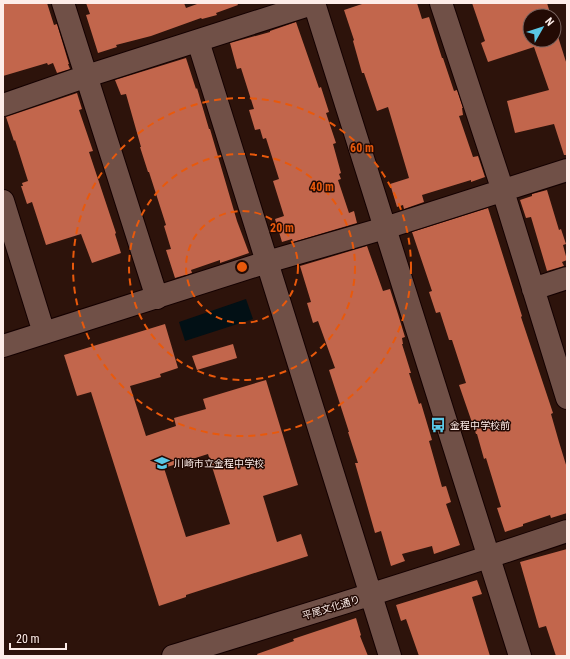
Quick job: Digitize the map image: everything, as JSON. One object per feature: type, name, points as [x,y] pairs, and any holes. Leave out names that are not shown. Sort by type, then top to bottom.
[{"type":"street","points":[[63,3],[157,298]]},
{"type":"street","points":[[3,105],[87,76],[314,3],[520,656]]},
{"type":"street","points":[[441,3],[503,191],[567,398]]},
{"type":"street","points":[[198,41],[390,656]]},
{"type":"street","points":[[3,346],[267,262],[385,228],[567,170]]},
{"type":"street","points":[[3,200],[44,333]]},
{"type":"street","points":[[533,289],[567,278]]},
{"type":"street","name":"平尾文化通り","points":[[173,656],[371,595],[567,531]]},
{"type":"shaded area","points":[[246,299],[253,319],[185,341],[179,322]]},
{"type":"building","points":[[3,3],[47,3],[54,25],[57,24],[70,69],[57,73],[53,63],[48,65],[47,63],[3,76]]},
{"type":"building","points":[[86,3],[184,3],[186,8],[197,4],[196,3],[237,3],[238,5],[216,13],[217,15],[201,18],[151,36],[116,45],[117,47],[98,53],[86,15],[90,14]]},
{"type":"building","points":[[365,3],[417,3],[422,19],[429,17],[454,91],[457,90],[463,108],[463,115],[459,116],[473,157],[478,156],[485,177],[422,195],[424,202],[404,209],[403,205],[397,207],[390,184],[409,178],[388,107],[377,111],[364,73],[362,73],[353,41],[354,40],[344,10]]},
{"type":"building","points":[[472,3],[547,3],[549,8],[522,8],[522,48],[531,48],[488,62],[481,43],[485,41]]},
{"type":"building","points":[[296,22],[329,112],[326,113],[336,143],[333,144],[341,173],[339,174],[341,179],[338,180],[349,213],[354,211],[357,223],[293,242],[292,239],[282,242],[275,219],[284,216],[273,181],[279,179],[266,138],[263,139],[260,129],[255,130],[249,110],[254,109],[241,68],[237,69],[230,43],[270,32]]},
{"type":"building","points":[[534,48],[562,48],[567,65],[567,155],[564,155],[554,124],[515,133],[507,101],[549,90]]},
{"type":"building","points":[[186,58],[210,129],[237,221],[249,253],[220,263],[220,260],[191,270],[192,273],[175,278],[166,250],[171,249],[164,226],[166,225],[140,147],[126,94],[121,95],[115,80]]},
{"type":"building","points":[[77,93],[82,109],[79,110],[93,151],[89,152],[116,233],[115,234],[121,253],[92,263],[81,234],[46,245],[32,202],[27,204],[21,186],[23,186],[22,183],[28,181],[6,117]]},
{"type":"building","points":[[547,190],[559,230],[561,229],[566,244],[563,245],[567,260],[562,262],[564,266],[547,271],[531,217],[526,218],[520,200],[532,196],[532,194]]},
{"type":"building","points":[[488,208],[522,316],[521,317],[553,413],[551,414],[567,468],[567,513],[551,518],[550,515],[505,532],[497,508],[501,507],[486,458],[484,459],[477,434],[459,385],[466,383],[452,340],[449,340],[440,312],[436,313],[429,292],[432,291],[412,232]]},
{"type":"building","points":[[367,246],[383,291],[390,289],[398,314],[405,337],[402,338],[402,344],[411,373],[409,373],[419,404],[421,403],[432,440],[429,441],[442,487],[446,486],[451,502],[446,504],[460,545],[434,554],[432,546],[402,554],[405,561],[391,566],[381,531],[375,533],[355,463],[358,463],[329,370],[335,368],[318,321],[313,323],[307,303],[311,302],[300,266]]},
{"type":"building","points":[[165,324],[178,368],[160,374],[161,377],[130,386],[146,436],[176,426],[174,418],[206,409],[203,399],[266,380],[298,485],[263,496],[277,542],[301,534],[308,556],[186,595],[186,597],[159,606],[91,392],[77,396],[64,355]],"holes":[[[208,454],[230,524],[186,537],[164,468]]]},
{"type":"building","points":[[233,344],[237,358],[197,370],[192,356]]},
{"type":"building","points":[[567,549],[567,656],[556,656],[546,626],[539,628],[520,562]]},
{"type":"building","points":[[477,580],[482,594],[472,597],[490,656],[419,656],[406,619],[401,621],[396,605]]},
{"type":"building","points":[[356,618],[360,636],[368,656],[258,656],[257,654],[294,641],[293,639]]},
{"type":"place","name":"金程中学校前","points":[[438,425]]},
{"type":"place","name":"川崎市立金程中学校","points":[[162,463]]}]
